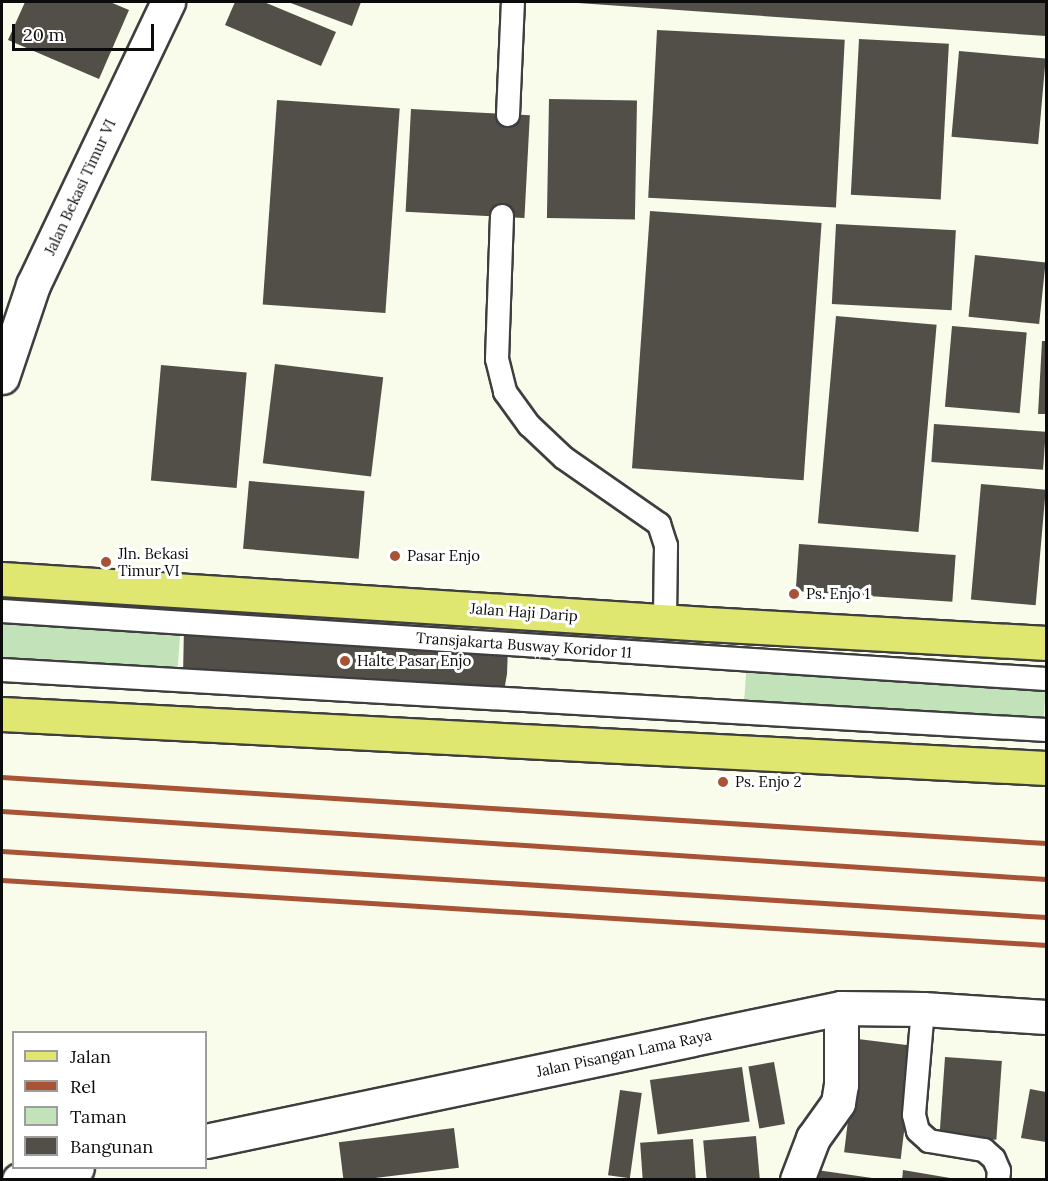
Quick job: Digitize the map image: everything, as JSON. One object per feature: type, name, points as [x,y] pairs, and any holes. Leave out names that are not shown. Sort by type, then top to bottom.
[{"type":"main road","name":"Jalan Haji Darip","points":[[2,579],[1047,643]]},
{"type":"main road","points":[[2,714],[1047,768]]},
{"type":"street","name":"Jalan Bekasi Timur VI","points":[[2,377],[33,285],[168,2]]},
{"type":"street","name":"Jalan Pisangan Lama Raya","points":[[207,1141],[841,1008],[923,1009],[1047,1017]]},
{"type":"street","points":[[797,1179],[813,1138],[838,1103],[842,1085],[841,1008]]},
{"type":"street","points":[[19,1179],[67,1169]]},
{"type":"lane","points":[[508,115],[513,2]]},
{"type":"lane","points":[[502,216],[497,359],[505,392],[529,425],[564,458],[659,524],[666,546],[666,621]]},
{"type":"lane","name":"Transjakarta Busway Koridor 11","points":[[2,611],[1047,679]]},
{"type":"lane","points":[[2,670],[1047,730]]},
{"type":"lane","points":[[923,1009],[914,1115],[918,1131],[929,1141],[984,1150],[994,1159],[999,1172],[998,1179]]},
{"type":"green space","points":[[2,615],[181,627],[177,679],[2,667]]},
{"type":"green space","points":[[747,660],[1046,681],[1043,735],[743,714]]},
{"type":"building","points":[[25,2],[110,2],[129,10],[99,79],[8,40]]},
{"type":"building","points":[[235,2],[264,2],[336,32],[321,66],[225,25]]},
{"type":"building","points":[[288,2],[361,2],[352,26]]},
{"type":"building","points":[[1046,2],[1046,36],[578,3]]},
{"type":"building","points":[[657,30],[845,40],[836,208],[648,198]]},
{"type":"building","points":[[859,39],[949,44],[941,199],[851,195]]},
{"type":"building","points":[[959,51],[1046,59],[1038,144],[952,137]]},
{"type":"building","points":[[549,99],[637,101],[635,220],[547,218]]},
{"type":"building","points":[[277,100],[400,109],[385,313],[263,305]]},
{"type":"building","points":[[411,109],[530,115],[524,218],[406,212]]},
{"type":"building","points":[[650,211],[822,223],[804,480],[632,468]]},
{"type":"building","points":[[836,224],[956,230],[952,310],[832,304]]},
{"type":"building","points":[[975,255],[1046,262],[1039,324],[969,317]]},
{"type":"building","points":[[836,316],[937,325],[918,532],[818,523]]},
{"type":"building","points":[[952,326],[1027,333],[1020,413],[945,407]]},
{"type":"building","points":[[1042,341],[1046,341],[1046,414],[1038,414]]},
{"type":"building","points":[[275,364],[383,377],[371,477],[263,463]]},
{"type":"building","points":[[161,365],[247,372],[237,488],[151,481]]},
{"type":"building","points":[[934,424],[1046,432],[1043,470],[931,462]]},
{"type":"building","points":[[249,481],[365,491],[359,559],[243,549]]},
{"type":"building","points":[[981,484],[1046,490],[1036,605],[971,600]]},
{"type":"building","points":[[799,544],[956,555],[952,602],[796,591]]},
{"type":"building","name":"Halte Pasar Enjo","points":[[184,625],[508,647],[503,697],[183,677]]},
{"type":"building","points":[[858,1039],[915,1046],[901,1159],[844,1152]]},
{"type":"building","points":[[945,1057],[1002,1061],[996,1140],[939,1136]]},
{"type":"building","points":[[774,1062],[785,1124],[759,1129],[748,1067]]},
{"type":"building","points":[[742,1067],[750,1121],[658,1134],[650,1080]]},
{"type":"building","points":[[1030,1089],[1046,1092],[1046,1142],[1021,1138]]},
{"type":"building","points":[[620,1090],[642,1093],[630,1178],[608,1175]]},
{"type":"building","points":[[454,1128],[459,1168],[344,1180],[339,1142]]},
{"type":"building","points":[[756,1136],[760,1180],[707,1180],[703,1141]]},
{"type":"building","points":[[693,1139],[696,1180],[643,1180],[640,1143]]},
{"type":"building","points":[[810,1169],[872,1178],[872,1180],[809,1180]]},
{"type":"building","points":[[903,1170],[950,1178],[950,1180],[902,1180]]},
{"type":"railway","points":[[2,777],[1046,843]]},
{"type":"railway","points":[[2,811],[1046,879]]},
{"type":"railway","points":[[2,851],[1046,917]]},
{"type":"railway","points":[[2,880],[1046,945]]},
{"type":"place","name":"Pasar Enjo","points":[[395,556]]},
{"type":"place","name":"Jln. Bekasi Timur VI","points":[[106,562]]},
{"type":"place","name":"Ps. Enjo 1","points":[[794,594]]},
{"type":"place","name":"Halte Pasar Enjo","points":[[345,661]]},
{"type":"place","name":"Ps. Enjo 2","points":[[723,782]]}]
